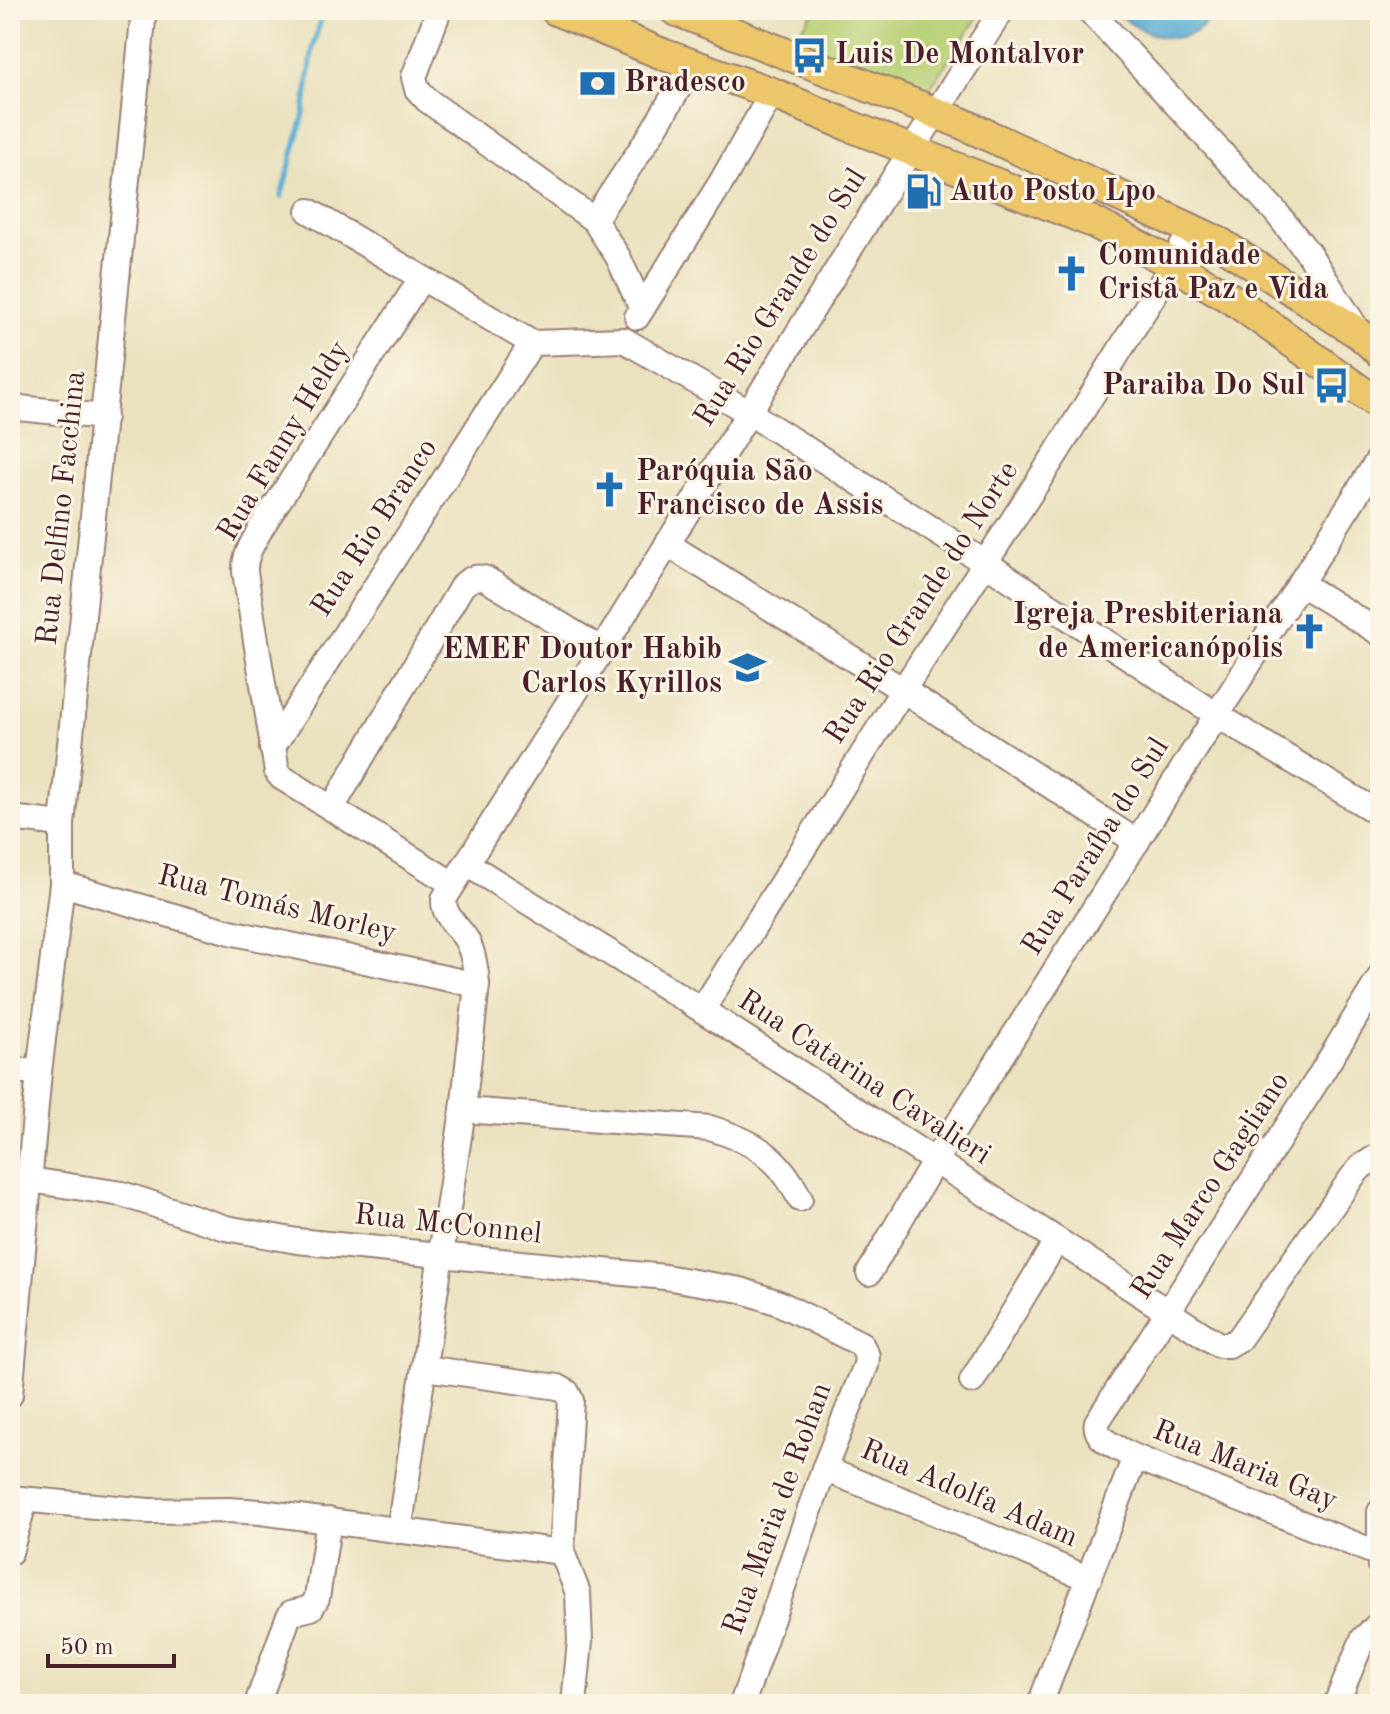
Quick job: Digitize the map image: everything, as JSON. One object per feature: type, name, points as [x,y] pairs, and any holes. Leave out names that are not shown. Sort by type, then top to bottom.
[{"type":"main road","points":[[556,10],[1093,222],[1238,303],[1380,405]]},
{"type":"main road","points":[[675,10],[717,18],[1191,229],[1220,243],[1370,343]]},
{"type":"street","name":"Rua Delfino Facchina","points":[[10,1395],[18,1222],[30,1180],[39,1072],[62,884],[62,824],[144,10]]},
{"type":"street","points":[[439,10],[414,77],[417,89],[427,100],[594,220],[618,257],[642,309]]},
{"type":"street","name":"Rua Rio Grande do Sul","points":[[477,985],[475,966],[466,940],[443,908],[444,899],[1002,10]]},
{"type":"street","points":[[1089,10],[1275,211],[1309,254],[1370,343]]},
{"type":"street","points":[[594,220],[658,124],[693,64]]},
{"type":"street","points":[[624,340],[772,93]]},
{"type":"street","points":[[309,211],[532,343],[624,340],[748,412],[1217,715],[1380,814]]},
{"type":"street","name":"Rua Rio Grande do Norte","points":[[702,1010],[903,690],[987,564],[1173,264],[1191,229]]},
{"type":"street","name":"Rua Fanny Heldy","points":[[421,279],[261,528],[244,561],[274,765],[281,777],[453,884]]},
{"type":"street","name":"Rua Rio Branco","points":[[272,748],[532,343]]},
{"type":"street","points":[[10,407],[104,417]]},
{"type":"street","name":"Rua Paraíba do Sul","points":[[869,1273],[934,1162],[1380,457]]},
{"type":"street","points":[[667,544],[903,690],[1137,842]]},
{"type":"street","points":[[332,808],[462,586],[468,581],[480,577],[486,579],[602,650]]},
{"type":"street","points":[[1301,584],[1380,633]]},
{"type":"street","points":[[10,818],[62,824]]},
{"type":"street","name":"Rua Catarina Cavalieri","points":[[467,864],[702,1010],[1168,1313],[1225,1346],[1239,1339],[1353,1176],[1380,1155]]},
{"type":"street","name":"Rua Tomás Morley","points":[[62,884],[230,932],[477,985]]},
{"type":"street","name":"Rua Marco Gagliano","points":[[1095,1429],[1380,977]]},
{"type":"street","points":[[399,1531],[463,1110],[477,985]]},
{"type":"street","points":[[10,1070],[39,1072]]},
{"type":"street","points":[[463,1110],[710,1128],[733,1135],[771,1158],[787,1172],[800,1199]]},
{"type":"street","name":"Rua McConnel","points":[[30,1180],[122,1194],[226,1228],[297,1241],[665,1277],[741,1290],[779,1303],[855,1340]]},
{"type":"street","points":[[972,1381],[1057,1240]]},
{"type":"street","name":"Rua Maria de Rohan","points":[[742,1704],[824,1469],[866,1365],[864,1349],[855,1340]]},
{"type":"street","points":[[425,1368],[558,1387],[567,1392],[571,1400],[562,1552],[578,1593],[580,1641],[574,1704]]},
{"type":"street","name":"Rua Maria Gay","points":[[1095,1429],[1099,1437],[1135,1457],[1379,1559]]},
{"type":"street","points":[[1040,1704],[1135,1457]]},
{"type":"street","name":"Rua Adolfa Adam","points":[[824,1469],[1089,1579]]},
{"type":"street","points":[[10,1552],[17,1499],[149,1511],[228,1510],[329,1520],[562,1552]]},
{"type":"street","points":[[1379,1559],[1380,1512]]},
{"type":"street","points":[[257,1704],[288,1618],[291,1613],[311,1608],[317,1598],[329,1520]]},
{"type":"street","points":[[1336,1704],[1363,1639],[1380,1623]]},
{"type":"green space","points":[[815,10],[983,10],[928,90],[792,42]]},
{"type":"water","points":[[1115,10],[1218,10],[1198,30],[1174,38],[1142,30]]},
{"type":"waterway","points":[[281,197],[304,114],[313,46],[324,10]]},
{"type":"waterway","points":[[1372,10],[1380,21]]},
{"type":"place","name":"Luis De Montalvor","points":[[809,55]]},
{"type":"place","name":"Bradesco","points":[[598,83]]},
{"type":"place","name":"Auto Posto Lpo","points":[[923,192]]},
{"type":"place","name":"Comunidade Cristã Paz e Vida","points":[[1072,273]]},
{"type":"place","name":"Paraiba Do Sul","points":[[1331,386]]},
{"type":"place","name":"Paróquia São Francisco de Assis","points":[[610,489]]},
{"type":"place","name":"Igreja Presbiteriana de Americanópolis","points":[[1309,632]]},
{"type":"place","name":"EMEF Doutor Habib Carlos Kyrillos","points":[[748,667]]}]
